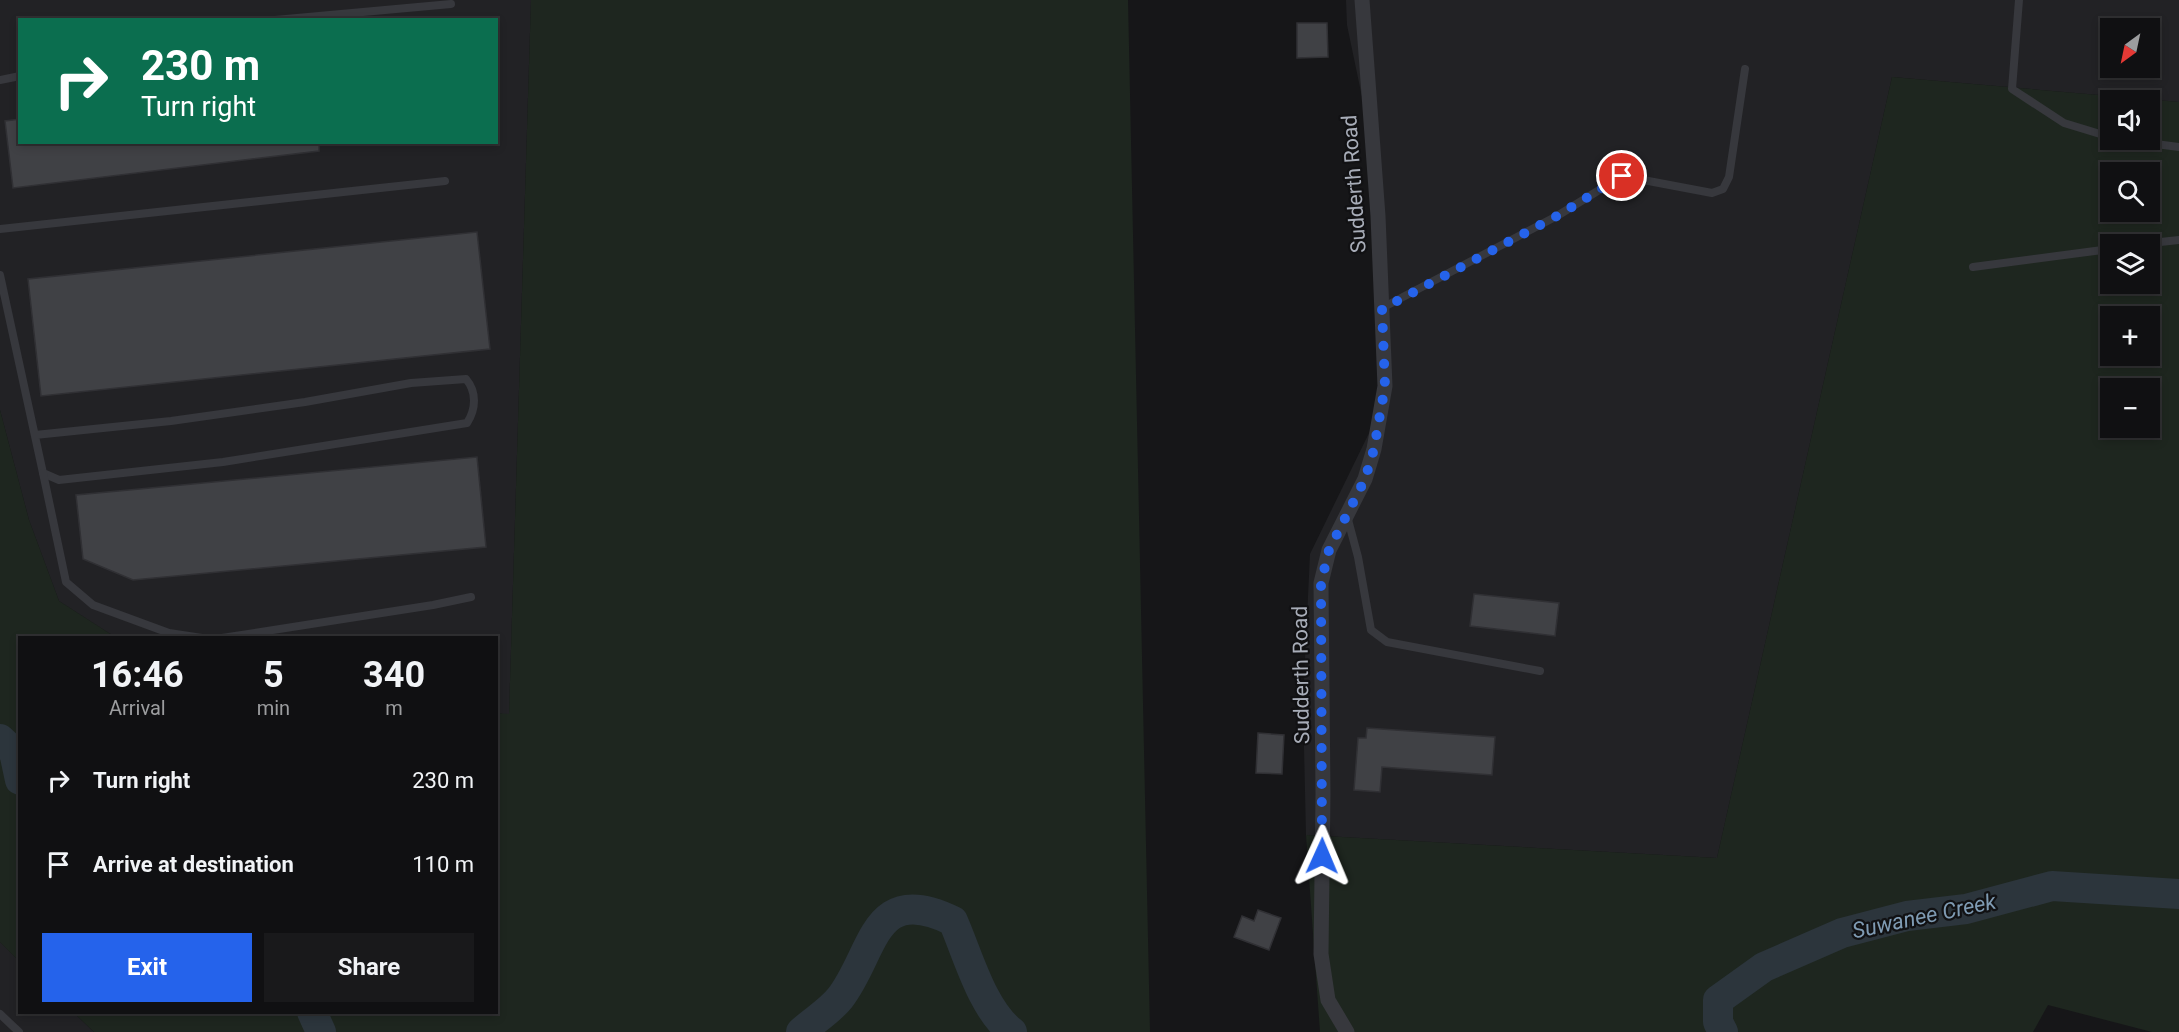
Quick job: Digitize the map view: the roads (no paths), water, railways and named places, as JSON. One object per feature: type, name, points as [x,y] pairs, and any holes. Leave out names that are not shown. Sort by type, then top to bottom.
[{"type":"street","name":"Sudderth Road","points":[[1347,1032],[1328,1000],[1321,954],[1323,782],[1321,583],[1329,550],[1365,479],[1378,428],[1385,386],[1378,216],[1362,0]]},
{"type":"lane","points":[[2019,0],[2012,88],[2064,123],[2100,134]]},
{"type":"lane","points":[[297,18],[451,4]]},
{"type":"lane","points":[[1382,309],[1557,216],[1622,176],[1712,193],[1723,189],[1729,177],[1745,69]]},
{"type":"lane","points":[[0,80],[18,76]]},
{"type":"lane","points":[[2160,144],[2179,147]]},
{"type":"lane","points":[[0,229],[445,181]]},
{"type":"lane","points":[[2160,242],[2179,240]]},
{"type":"lane","points":[[1973,267],[2100,250]]},
{"type":"lane","points":[[0,275],[66,582],[93,605],[169,633],[189,636]]},
{"type":"lane","points":[[35,435],[171,421],[305,402],[411,382],[466,379],[473,387],[474,411],[467,423],[223,462],[135,473],[59,480],[43,473]]},
{"type":"lane","points":[[1347,515],[1358,557],[1371,630],[1387,642],[1540,671]]},
{"type":"lane","points":[[235,636],[471,597]]},
{"type":"lane","points":[[0,1014],[19,1032]]},
{"type":"waterway","name":"Suwanee Creek","points":[[0,739],[14,752],[18,771]]},
{"type":"waterway","name":"Suwanee Creek","points":[[1723,1032],[1718,1022],[1718,1000],[1764,967],[1842,933],[1907,916],[1966,909],[2052,886],[2179,894]]},
{"type":"waterway","name":"Suwanee Creek","points":[[801,1032],[840,998],[879,928],[891,916],[906,910],[926,911],[953,921],[984,996],[1001,1022],[1012,1032]]},
{"type":"waterway","name":"Suwanee Creek","points":[[313,1014],[321,1032]]}]
